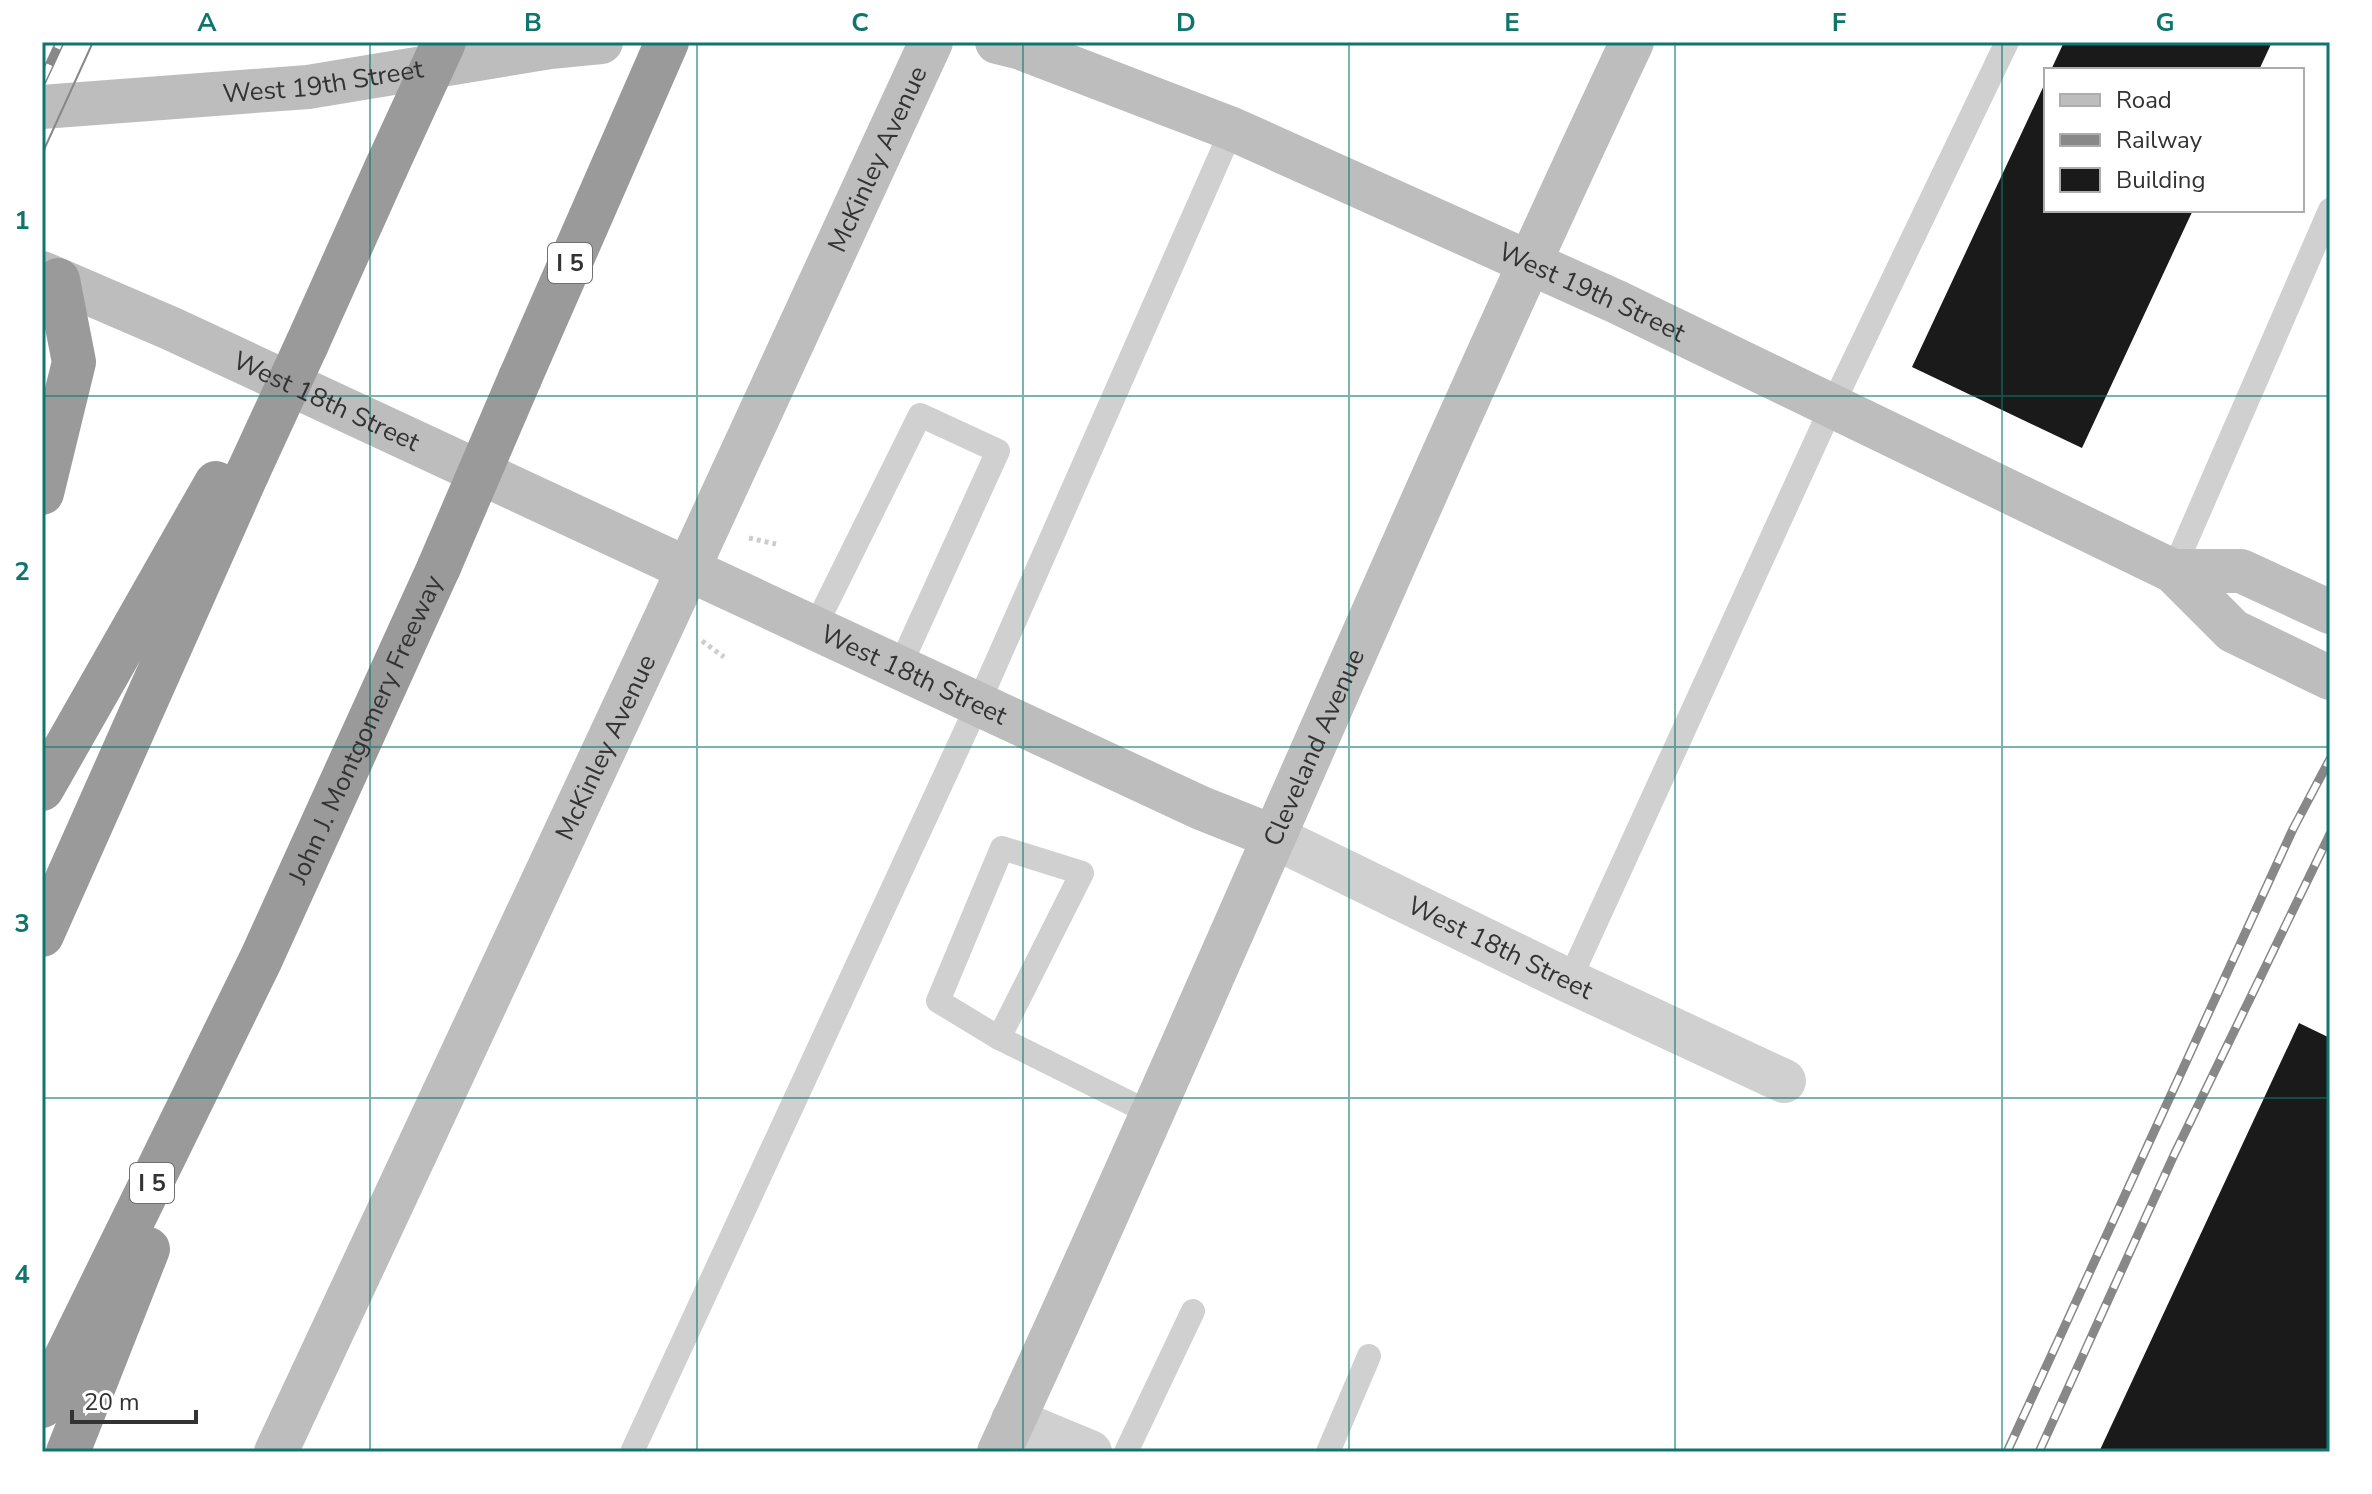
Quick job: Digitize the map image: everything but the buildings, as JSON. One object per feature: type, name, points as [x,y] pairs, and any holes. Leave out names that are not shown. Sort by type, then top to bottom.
[{"type":"highway","points":[[42,789],[238,466],[307,344],[444,42]]},
{"type":"highway","name":"John J. Montgomery Freeway","points":[[42,1406],[261,959],[439,567],[667,42]]},
{"type":"highway","points":[[42,493],[74,362],[50,277]]},
{"type":"highway","points":[[42,935],[238,466]]},
{"type":"highway","points":[[68,1452],[261,959]]},
{"type":"main road","name":"West 19th Street","points":[[42,107],[308,87],[550,47],[601,42]]},
{"type":"main road","name":"McKinley Avenue","points":[[276,1452],[688,571],[931,42]]},
{"type":"main road","name":"West 19th Street","points":[[997,42],[1021,48],[1232,129],[1528,262],[1832,406],[2173,571],[2233,631],[2330,678]]},
{"type":"main road","name":"Cleveland Avenue","points":[[1006,1436],[1152,1114],[1528,262],[1632,42]]},
{"type":"main road","name":"West 18th Street","points":[[50,277],[186,335],[1201,808],[1274,837]]},
{"type":"main road","name":"West 19th Street","points":[[2173,571],[2241,571],[2330,612]]},
{"type":"street","name":"West 18th Street","points":[[1274,837],[1569,981],[1784,1081]]},
{"type":"street","points":[[1006,1436],[1090,1452]]},
{"type":"lane","points":[[1569,981],[1832,406],[2007,42]]},
{"type":"lane","points":[[632,1452],[978,704],[1232,129]]},
{"type":"lane","points":[[2173,571],[2330,210]]},
{"type":"lane","points":[[814,629],[920,415],[998,451],[899,668]]},
{"type":"lane","points":[[999,1038],[1082,873],[1002,848],[938,1001],[999,1038],[1152,1114]]},
{"type":"lane","points":[[1126,1452],[1193,1311]]},
{"type":"lane","points":[[1328,1452],[1369,1356]]},
{"type":"tram line","points":[[42,154],[93,42]]},
{"type":"railway","points":[[42,81],[60,42]]},
{"type":"railway","points":[[2007,1452],[2293,829],[2330,759]]},
{"type":"railway","points":[[2039,1452],[2174,1155],[2330,834]]}]
